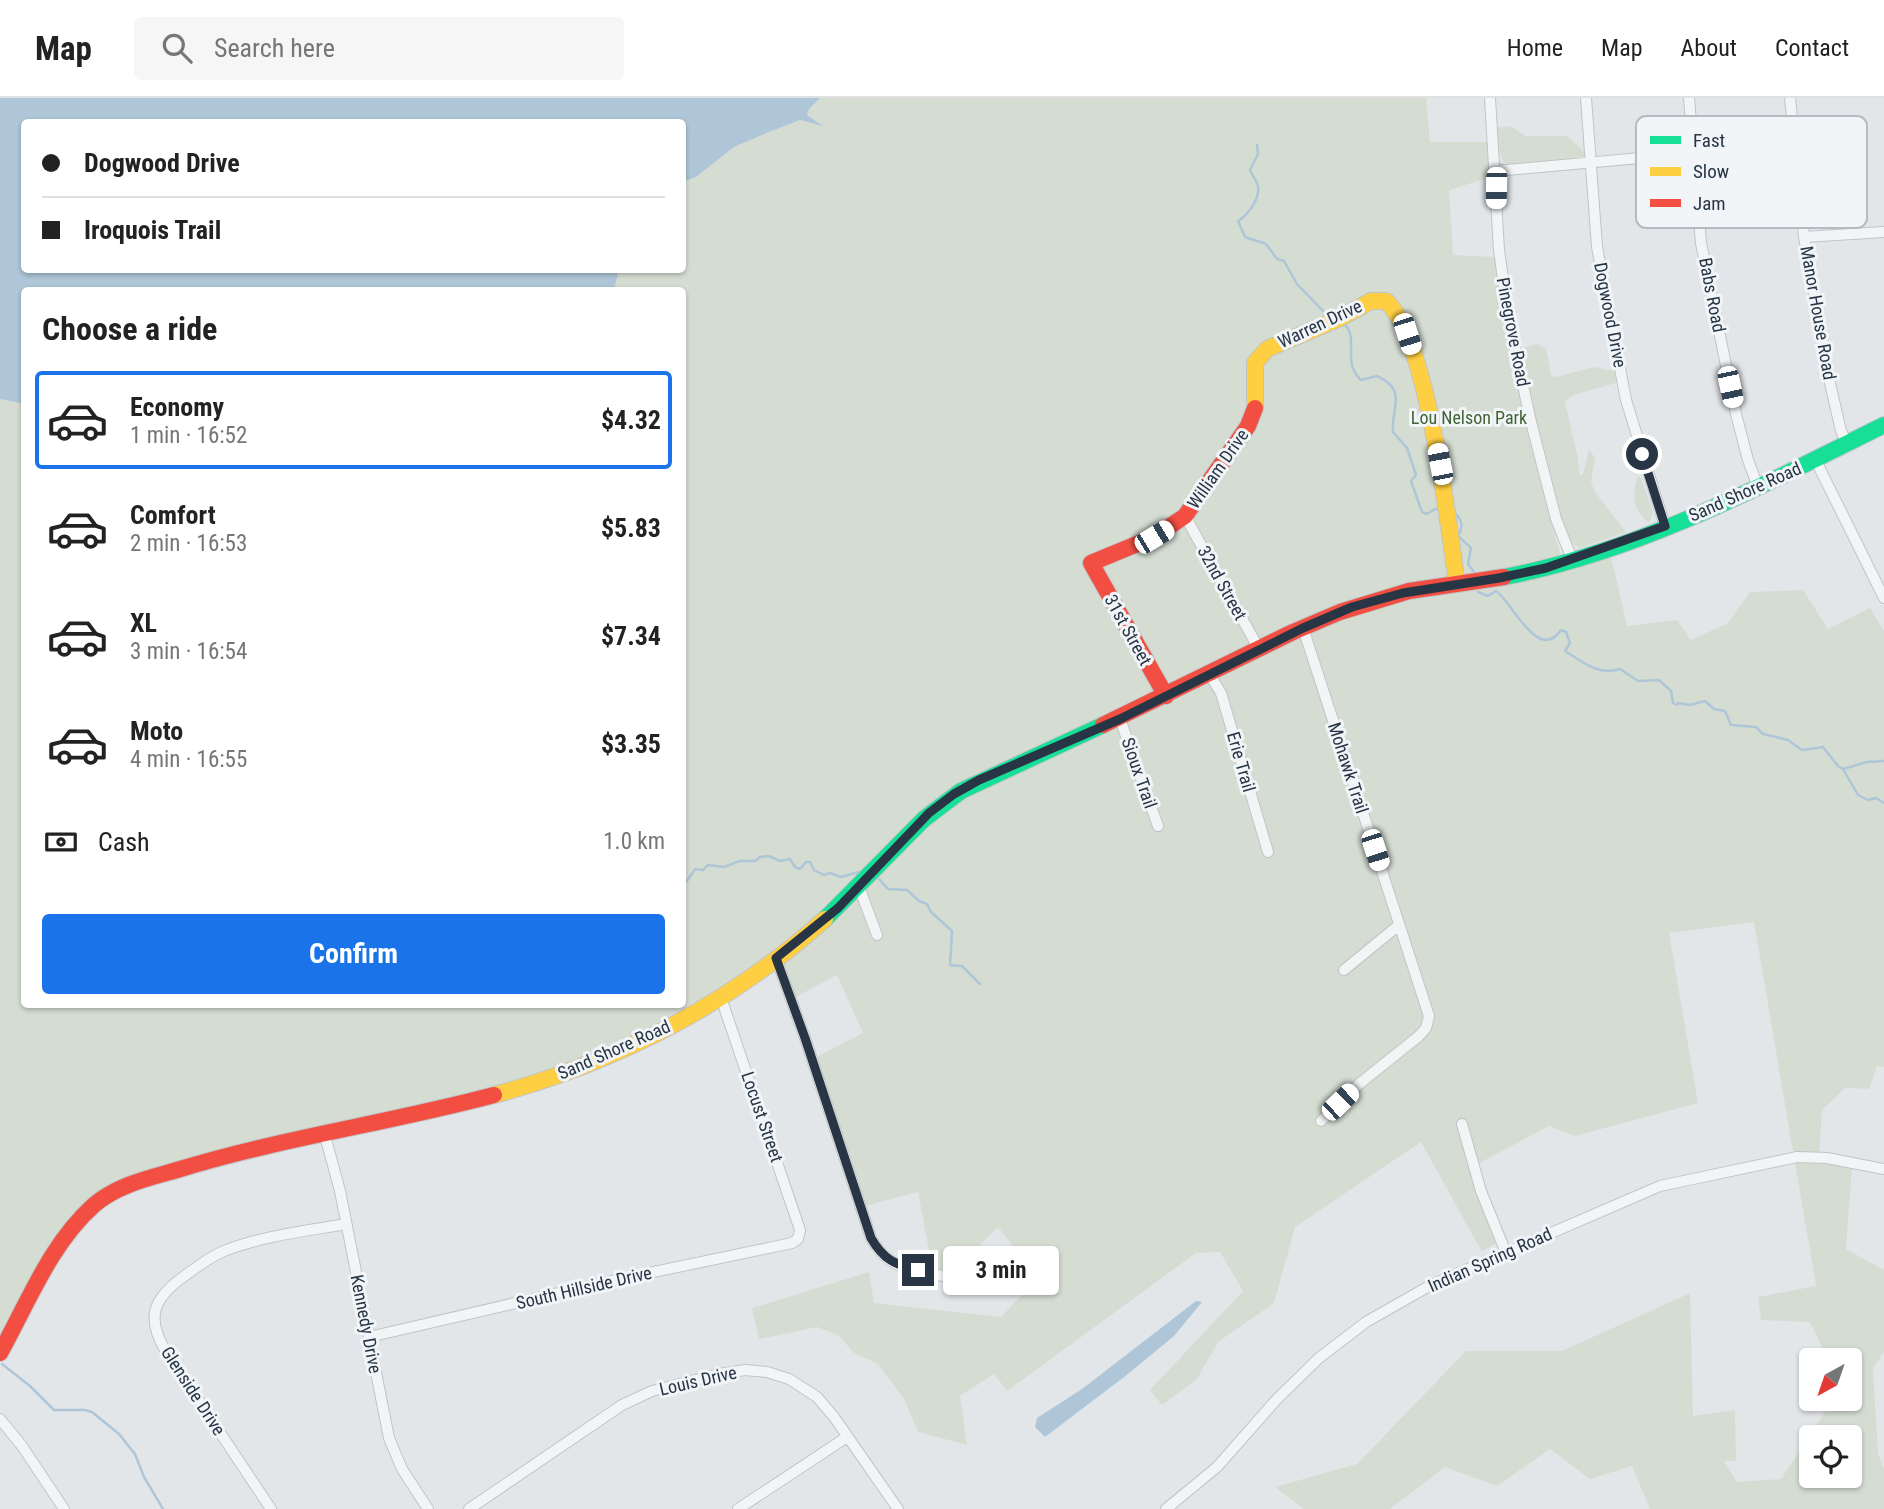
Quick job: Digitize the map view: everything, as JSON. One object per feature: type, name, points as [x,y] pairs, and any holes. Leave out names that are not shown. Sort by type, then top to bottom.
[{"type":"street","name":"Pinegrove Road","points":[[1490,98],[1499,250],[1509,322],[1556,519],[1572,559]]},
{"type":"street","name":"Dogwood Drive","points":[[1586,98],[1597,247],[1626,400],[1665,526]]},
{"type":"street","name":"Babs Road","points":[[1689,98],[1691,116]]},
{"type":"street","name":"Manor House Road","points":[[1790,98],[1792,116]]},
{"type":"street","points":[[1496,171],[1636,159]]},
{"type":"street","name":"Babs Road","points":[[1700,228],[1736,414],[1758,488]]},
{"type":"street","name":"Manor House Road","points":[[1803,228],[1830,383],[1841,431],[1847,443]]},
{"type":"street","points":[[1804,237],[1884,232]]},
{"type":"street","name":"Warren Drive","points":[[1257,359],[1267,349],[1338,319],[1371,301],[1385,301],[1395,309],[1403,323],[1417,365],[1434,434],[1457,584]]},
{"type":"street","name":"William Drive","points":[[1091,564],[1154,537],[1185,516],[1226,461],[1250,422],[1255,408],[1253,369],[1257,359]]},
{"type":"street","name":"Sand Shore Road","points":[[0,1353],[61,1244],[79,1219],[104,1197],[118,1189],[193,1164],[324,1132],[460,1104],[555,1077],[639,1043],[720,995],[776,958],[818,925],[923,819],[961,790],[1120,719],[1259,649],[1342,611],[1382,597],[1514,575],[1572,559],[1665,526],[1758,488],[1884,425]]},
{"type":"street","points":[[1815,459],[1884,598]]},
{"type":"street","name":"32nd Street","points":[[1185,516],[1259,649]]},
{"type":"street","name":"31st Street","points":[[1091,564],[1166,696]]},
{"type":"street","name":"Mohawk Trail","points":[[1303,628],[1428,1011],[1426,1028],[1419,1036],[1359,1084],[1321,1121]]},
{"type":"street","name":"Erie Trail","points":[[1210,675],[1221,693],[1268,852]]},
{"type":"street","name":"Sioux Trail","points":[[1120,719],[1158,826]]},
{"type":"street","points":[[859,886],[877,935]]},
{"type":"street","points":[[1344,970],[1399,925]]},
{"type":"street","points":[[776,958],[810,1050],[871,1238],[879,1253],[891,1263],[951,1278]]},
{"type":"street","name":"Locust Street","points":[[720,995],[800,1230],[799,1239]]},
{"type":"street","points":[[1462,1124],[1481,1191],[1506,1253]]},
{"type":"street","name":"Kennedy Drive","points":[[324,1132],[346,1224],[382,1409],[395,1455],[428,1509]]},
{"type":"street","name":"Indian Spring Road","points":[[1166,1509],[1217,1467],[1277,1398],[1339,1343],[1403,1300],[1449,1277],[1660,1186],[1797,1157],[1827,1158],[1884,1169]]},
{"type":"street","name":"Glenside Drive","points":[[271,1509],[165,1350],[155,1327],[155,1308],[169,1287],[223,1252],[346,1224]]},
{"type":"street","name":"South Hillside Drive","points":[[369,1337],[792,1243],[799,1239]]},
{"type":"street","name":"Louis Drive","points":[[468,1509],[622,1405],[652,1391],[719,1374],[756,1371],[789,1379],[817,1397],[898,1509]]},
{"type":"street","points":[[0,1419],[16,1437],[64,1509]]},
{"type":"street","points":[[738,1509],[848,1437]]},
{"type":"green space","name":"Lou Nelson Park","points":[[820,98],[1426,98],[1430,142],[1489,142],[1491,177],[1449,190],[1453,255],[1496,257],[1525,416],[1566,572],[1611,556],[1627,626],[1677,620],[1691,640],[1728,623],[1750,592],[1803,590],[1828,629],[1870,608],[1884,631],[1884,1067],[1877,1066],[1869,1089],[1845,1088],[1822,1110],[1819,1156],[1852,1166],[1846,1249],[1884,1270],[1884,1352],[1873,1368],[1878,1454],[1884,1468],[1884,1509],[1650,1509],[1632,1466],[1590,1479],[1550,1449],[1497,1486],[1445,1467],[1390,1509],[1304,1509],[1275,1487],[1357,1464],[1466,1351],[1562,1351],[1690,1293],[1693,1416],[1735,1410],[1736,1461],[1724,1461],[1737,1482],[1781,1479],[1799,1451],[1799,1488],[1862,1488],[1862,1425],[1816,1425],[1825,1411],[1862,1411],[1862,1348],[1822,1348],[1810,1322],[1761,1320],[1758,1297],[1816,1286],[1754,922],[1669,933],[1698,1103],[1575,1136],[1549,1126],[1470,1168],[1506,1237],[1482,1252],[1421,1142],[1295,1227],[1274,1303],[1218,1342],[1197,1379],[1162,1405],[1150,1390],[1243,1291],[1220,1252],[1196,1253],[1007,1391],[994,1374],[960,1396],[967,1445],[918,1432],[904,1399],[878,1364],[854,1353],[838,1335],[817,1327],[759,1339],[752,1308],[869,1272],[874,1303],[1001,1317],[1038,1278],[998,1227],[949,1275],[933,1272],[918,1192],[861,1207],[813,1059],[863,1033],[837,975],[792,999],[774,960],[686,1007],[686,287],[615,287],[618,273],[686,273],[686,181],[696,177],[734,147],[769,132],[800,120],[820,124],[807,115]]},
{"type":"green space","points":[[1510,126],[1526,136],[1567,136],[1587,154],[1586,157],[1583,160],[1511,166],[1501,155],[1496,128]]},
{"type":"green space","points":[[1537,344],[1546,349],[1551,375],[1556,377],[1594,367],[1615,371],[1616,383],[1573,395],[1565,402],[1580,475],[1583,475],[1589,449],[1595,458],[1591,482],[1595,492],[1626,532],[1580,548],[1565,535],[1532,415],[1520,349]]},
{"type":"green space","points":[[0,399],[21,403],[21,1008],[684,1008],[563,1073],[112,1190],[65,1236],[0,1348]]},
{"type":"green space","points":[[1638,476],[1653,512],[1649,523],[1635,502]]},
{"type":"water","points":[[0,98],[820,98],[807,115],[823,126],[800,120],[769,132],[734,147],[696,177],[686,181],[686,119],[21,119],[21,273],[618,273],[615,287],[21,287],[21,403],[0,399]]},
{"type":"water","points":[[1196,1301],[1202,1302],[1174,1336],[1128,1374],[1045,1437],[1035,1427],[1037,1418],[1082,1389]]},
{"type":"waterway","points":[[1257,145],[1258,154],[1250,170],[1258,186],[1257,196],[1246,215],[1238,221],[1245,237],[1266,244],[1277,259],[1284,261],[1297,284],[1327,315]]},
{"type":"waterway","points":[[1344,324],[1351,336],[1351,358],[1355,373],[1361,380],[1377,376],[1387,381],[1395,393],[1393,432],[1407,448],[1416,475],[1411,481],[1422,512],[1427,514],[1435,509],[1441,510]]},
{"type":"waterway","points":[[1453,511],[1461,523],[1458,536],[1471,548],[1468,564],[1474,572]]},
{"type":"waterway","points":[[1478,592],[1488,596],[1496,591],[1526,627],[1543,640],[1552,638],[1561,630],[1566,632],[1570,643],[1565,651],[1591,667],[1605,671],[1620,669],[1638,681],[1659,680],[1671,691],[1673,703],[1677,705],[1705,701],[1714,709],[1725,711],[1731,725],[1756,727],[1763,734],[1788,740],[1802,750],[1823,747],[1843,769],[1867,762],[1884,761]]},
{"type":"waterway","points":[[1843,769],[1858,795],[1868,800],[1876,798],[1884,803]]},
{"type":"waterway","points":[[686,881],[695,869],[703,870],[708,865],[724,867],[769,856],[780,861],[790,859],[795,867],[800,869],[806,862],[810,862],[814,870],[824,875],[830,873],[841,877],[859,872]]},
{"type":"waterway","points":[[879,879],[888,889],[907,890],[919,901],[927,904],[931,912],[952,931],[950,965],[962,966],[980,984]]},
{"type":"waterway","points":[[2,1364],[54,1410],[92,1412],[119,1434],[135,1454],[144,1477],[163,1509]]},
{"type":"traffic: fast","points":[[1504,577],[1554,566],[1651,534],[1746,493],[1884,425]]},
{"type":"traffic: fast","points":[[825,919],[924,819],[961,791],[1103,725]]},
{"type":"traffic: slow","points":[[1255,408],[1255,363],[1267,349],[1338,319],[1371,301],[1386,301],[1401,322],[1425,391],[1442,478],[1457,584]]},
{"type":"traffic: slow","points":[[494,1095],[584,1066],[670,1026],[750,978],[789,950],[825,919]]},
{"type":"traffic: jam","points":[[1166,696],[1091,563],[1154,537],[1185,516],[1248,426],[1255,408]]},
{"type":"traffic: jam","points":[[1103,725],[1293,632],[1340,612],[1409,591],[1504,577]]},
{"type":"traffic: jam","points":[[0,1353],[52,1256],[78,1221],[94,1205],[113,1192],[144,1179],[216,1159],[494,1095]]},
{"type":"route","points":[[918,1270],[887,1260],[879,1253],[871,1238],[776,958],[838,908],[929,813],[979,780],[1120,719],[1259,649],[1352,607],[1382,597],[1546,568],[1665,526],[1642,454]]}]
